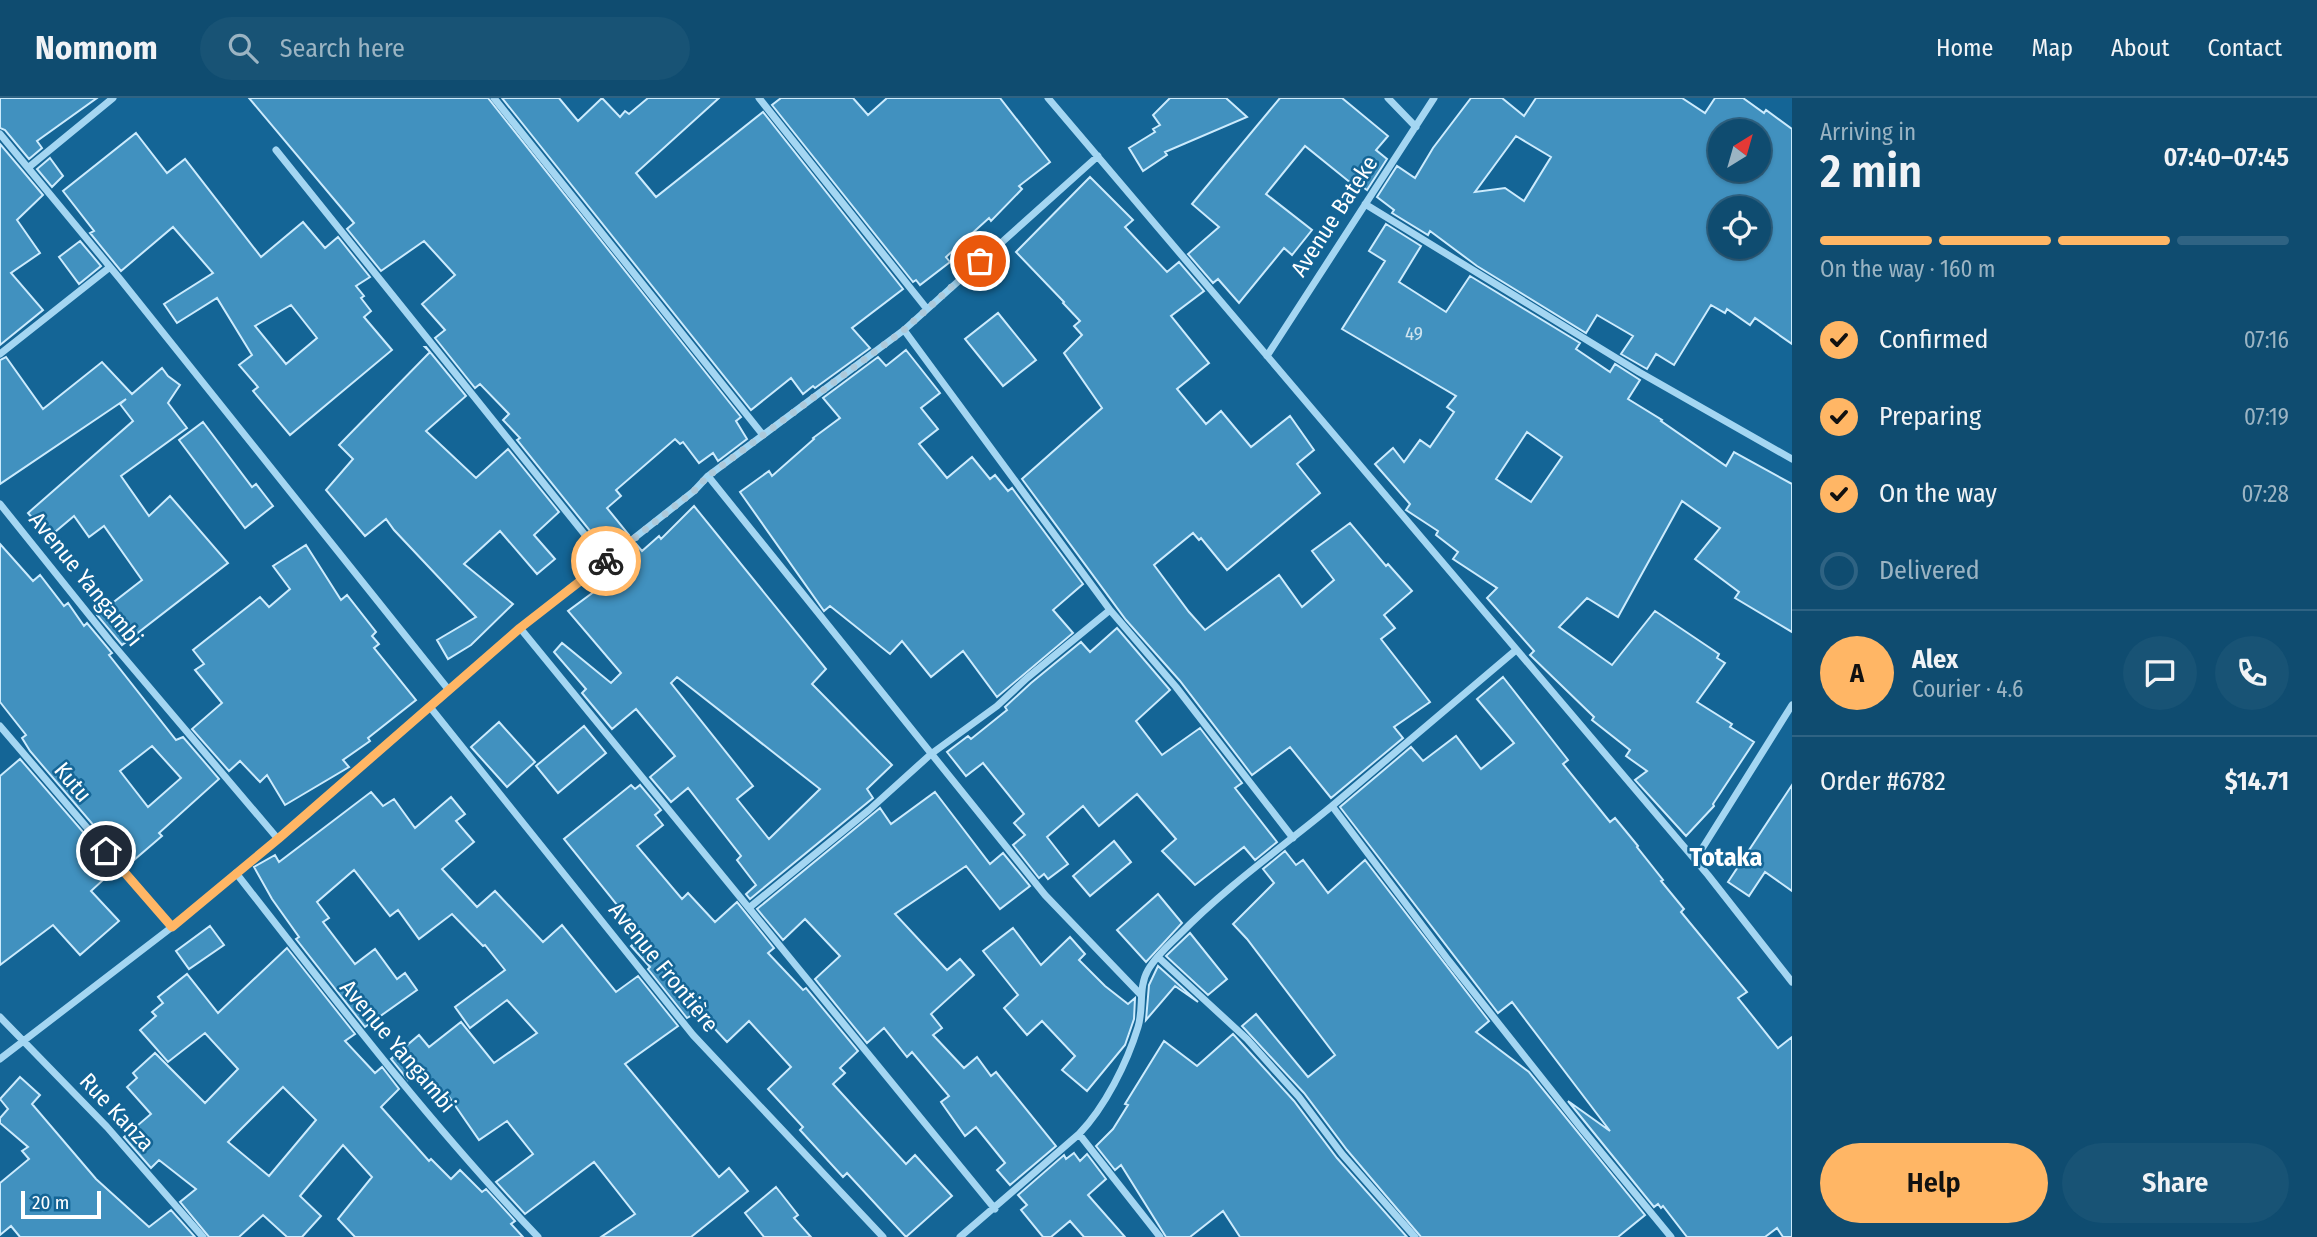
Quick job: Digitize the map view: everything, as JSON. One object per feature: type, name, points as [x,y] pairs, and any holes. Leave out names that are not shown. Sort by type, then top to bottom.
[{"type":"street","points":[[29,167],[113,98]]},
{"type":"street","points":[[494,98],[763,435]]},
{"type":"street","points":[[759,98],[927,309]]},
{"type":"street","points":[[1048,98],[1695,860],[1792,982]]},
{"type":"street","points":[[1388,98],[1416,127]]},
{"type":"street","name":"Avenue Bateke","points":[[1267,356],[1434,98]]},
{"type":"street","points":[[0,134],[449,689]]},
{"type":"street","points":[[276,150],[606,561]]},
{"type":"street","points":[[0,1059],[172,927],[278,839],[520,628],[694,491],[708,476],[904,330],[1098,156]]},
{"type":"street","points":[[1365,204],[1639,372],[1792,458]]},
{"type":"street","points":[[0,354],[110,267]]},
{"type":"street","points":[[904,330],[1111,610],[1176,687],[1293,838]]},
{"type":"street","points":[[708,476],[1045,895],[1141,995]]},
{"type":"street","name":"Avenue Yangambi","points":[[0,504],[110,640],[278,839]]},
{"type":"street","points":[[750,907],[869,810],[931,754],[997,706],[1111,610]]},
{"type":"street","points":[[520,628],[995,1209]]},
{"type":"street","points":[[960,1237],[995,1209],[1093,1119],[1112,1090],[1138,1028],[1143,1005],[1141,995],[1147,972],[1158,957],[1215,900],[1332,806],[1516,650]]},
{"type":"street","points":[[1695,860],[1792,705]]},
{"type":"street","name":"Avenue Frontière","points":[[430,708],[693,1035],[883,1237]]},
{"type":"street","name":"Kutu","points":[[0,726],[172,927]]},
{"type":"street","points":[[1332,806],[1449,961],[1671,1237]]},
{"type":"street","name":"Avenue Yangambi","points":[[236,873],[369,1043],[502,1199],[538,1237]]},
{"type":"street","points":[[1158,957],[1247,1039],[1299,1097],[1342,1154],[1415,1237]]},
{"type":"street","name":"Rue Kanza","points":[[0,1017],[107,1127],[202,1237]]},
{"type":"street","points":[[1079,1134],[1160,1237]]},
{"type":"building","points":[[0,98],[97,98],[37,141],[42,148],[29,159],[5,130],[0,128]]},
{"type":"building","points":[[249,98],[488,98],[741,417],[736,421],[747,439],[718,461],[713,453],[699,463],[683,442],[680,444],[675,439],[616,490],[621,496],[607,508],[629,535],[607,552],[517,440],[520,438],[503,420],[509,414],[480,384],[475,388],[435,338],[445,330],[422,304],[455,275],[424,241],[381,271],[347,229],[354,223]]},
{"type":"building","points":[[502,98],[559,98],[578,121],[602,98],[620,117],[625,111],[629,114],[648,98],[719,98],[636,173],[656,197],[763,112],[903,289],[852,328],[870,348],[815,388],[813,386],[803,394],[791,378],[751,410]]},
{"type":"building","points":[[781,98],[853,98],[868,115],[887,98],[1000,98],[1050,162],[1019,186],[1022,189],[991,221],[989,218],[946,257],[950,262],[920,285],[916,280],[913,282],[772,105]]},
{"type":"building","points":[[1170,98],[1226,98],[1247,117],[1165,152],[1167,155],[1143,171],[1129,148],[1155,132],[1153,129],[1160,125],[1153,115]]},
{"type":"building","points":[[1280,98],[1342,98],[1388,136],[1376,150],[1387,159],[1367,190],[1360,185],[1357,188],[1305,146],[1266,194],[1312,230],[1292,255],[1284,248],[1239,303],[1218,279],[1213,283],[1188,254],[1219,227],[1192,204]]},
{"type":"building","points":[[1471,98],[1502,98],[1524,116],[1536,98],[1682,98],[1705,113],[1715,98],[1743,98],[1764,113],[1766,110],[1792,129],[1792,344],[1755,318],[1750,325],[1727,309],[1725,313],[1711,305],[1674,365],[1656,354],[1647,369],[1621,354],[1633,336],[1597,315],[1586,333],[1477,266],[1430,231],[1428,235],[1392,213],[1394,210],[1377,197],[1397,166],[1415,178],[1433,148]],"holes":[[[1516,136],[1551,157],[1524,201],[1505,188],[1475,192]]]},
{"type":"building","points":[[136,133],[167,173],[185,159],[261,257],[303,222],[325,248],[338,237],[370,277],[356,286],[371,311],[364,317],[392,350],[290,435],[253,391],[258,387],[239,365],[252,355],[217,298],[177,323],[164,304],[213,273],[173,227],[121,271],[90,233],[94,231],[63,191]],"holes":[[[291,305],[317,338],[286,364],[255,326]]]},
{"type":"building","points":[[0,144],[43,195],[17,220],[40,253],[11,273],[43,310],[0,345]]},
{"type":"building","points":[[50,158],[63,176],[52,187],[37,169]]},
{"type":"building","points":[[1090,177],[1133,220],[1125,227],[1167,272],[1179,262],[1204,291],[1171,316],[1209,363],[1177,389],[1206,424],[1221,411],[1251,447],[1290,416],[1314,450],[1297,464],[1320,493],[1227,570],[1201,538],[1199,540],[1193,533],[1154,565],[1189,612],[1205,630],[1279,575],[1302,607],[1334,580],[1312,551],[1350,523],[1386,566],[1388,564],[1412,591],[1384,615],[1395,628],[1381,639],[1430,702],[1394,727],[1403,738],[1331,798],[1290,747],[1252,775],[1180,681],[1126,620],[1022,479],[1102,408],[1064,353],[1082,335],[1074,326],[1080,321],[1016,252]]},
{"type":"building","points":[[1386,224],[1421,246],[1399,282],[1446,312],[1470,276],[1580,343],[1576,349],[1610,372],[1615,364],[1640,380],[1628,399],[1726,466],[1734,452],[1792,484],[1792,632],[1735,598],[1739,592],[1695,559],[1720,528],[1682,501],[1618,617],[1587,598],[1559,627],[1612,665],[1655,611],[1719,654],[1717,658],[1725,663],[1697,702],[1754,742],[1714,806],[1686,836],[1635,780],[1647,771],[1626,756],[1630,750],[1592,720],[1594,717],[1530,655],[1534,651],[1487,598],[1497,588],[1453,559],[1458,552],[1436,535],[1438,531],[1406,510],[1410,504],[1375,464],[1393,448],[1404,462],[1420,440],[1430,447],[1454,412],[1447,407],[1456,396],[1342,329],[1385,261],[1369,251]],"holes":[[[1527,432],[1562,457],[1531,502],[1496,479]]]},
{"type":"building","points":[[80,241],[101,266],[79,284],[59,257]]},
{"type":"building","points":[[998,313],[1036,360],[1003,386],[965,339]]},
{"type":"building","points":[[426,347],[466,396],[426,431],[476,478],[508,449],[559,512],[534,535],[555,559],[537,574],[500,531],[464,564],[513,604],[471,645],[448,659],[437,640],[476,617],[386,519],[365,536],[326,490],[353,459],[339,445],[430,352]]},
{"type":"building","points":[[906,350],[940,393],[921,408],[938,429],[919,444],[947,478],[972,457],[990,479],[995,475],[1008,491],[1012,488],[1083,584],[1053,610],[1073,633],[997,697],[963,651],[931,677],[902,641],[890,654],[830,606],[824,611],[740,492],[769,471],[772,476],[813,438],[840,418],[823,398],[878,357],[886,366]]},
{"type":"building","points":[[6,357],[43,409],[102,362],[132,394],[162,368],[180,385],[168,403],[187,428],[121,476],[149,516],[170,496],[228,563],[122,645],[97,615],[142,580],[104,526],[89,537],[74,516],[49,537],[28,513],[133,421],[120,404],[126,399],[0,484],[0,360]]},
{"type":"building","points":[[203,422],[252,487],[256,484],[273,506],[245,528],[179,440]]},
{"type":"building","points":[[694,506],[826,669],[812,684],[892,765],[867,789],[873,798],[750,899],[746,894],[756,885],[737,860],[741,856],[688,788],[671,802],[650,777],[675,756],[636,709],[612,729],[582,693],[586,689],[554,652],[562,643],[611,683],[621,673],[568,611],[622,571],[615,561],[636,544],[642,551],[659,536],[661,539]],"holes":[[[677,677],[820,789],[769,839],[737,799],[753,786],[671,683]]]},
{"type":"building","points":[[0,544],[33,581],[40,575],[64,606],[68,603],[84,626],[87,623],[176,740],[183,737],[219,779],[159,833],[162,836],[134,860],[130,855],[124,861],[30,751],[22,738],[26,735],[0,702]],"holes":[[[152,746],[181,778],[148,807],[120,771]]]},
{"type":"building","points":[[306,545],[341,600],[347,595],[376,632],[372,636],[379,644],[374,648],[416,700],[368,738],[370,741],[343,760],[349,767],[285,805],[267,775],[260,782],[240,761],[229,771],[192,729],[222,703],[195,670],[204,664],[193,650],[260,597],[269,607],[290,589],[273,566]]},
{"type":"building","points":[[1117,628],[1170,690],[1136,721],[1162,755],[1200,728],[1242,783],[1235,788],[1277,842],[1255,860],[1244,847],[1195,885],[1162,851],[1176,839],[1137,794],[1099,826],[1083,806],[1047,837],[1068,864],[1048,879],[1044,874],[1039,878],[1013,845],[1025,835],[1014,823],[1024,814],[983,763],[966,776],[947,752],[968,736],[971,739],[1007,710],[1005,707],[1031,683],[1081,642],[1090,652]]},
{"type":"building","points":[[1503,677],[1568,760],[1563,764],[1610,822],[1615,818],[1638,846],[1684,909],[1681,912],[1747,992],[1738,998],[1778,1048],[1792,1037],[1792,1237],[1783,1237],[1777,1228],[1765,1237],[1687,1237],[1663,1206],[1661,1208],[1658,1204],[1654,1207],[1568,1101],[1610,1131],[1512,1002],[1498,1013],[1340,807],[1411,747],[1423,761],[1456,736],[1481,769],[1514,743],[1477,699]]},
{"type":"building","points":[[499,722],[535,762],[507,787],[471,747]]},
{"type":"building","points":[[584,726],[606,753],[558,793],[536,766]]},
{"type":"building","points":[[20,759],[115,869],[91,891],[119,921],[80,955],[53,925],[0,965],[0,776]]},
{"type":"building","points":[[631,785],[635,789],[640,785],[661,810],[655,815],[663,825],[637,846],[682,899],[688,893],[715,922],[737,902],[774,948],[768,953],[803,990],[806,988],[858,1051],[840,1068],[845,1073],[833,1084],[906,1164],[915,1155],[952,1196],[906,1237],[847,1173],[843,1177],[800,1130],[803,1127],[768,1089],[791,1067],[749,1021],[727,1042],[701,1014],[697,1018],[694,1014],[687,1018],[648,969],[650,967],[631,946],[639,939],[613,910],[618,906],[564,839]]},
{"type":"building","points":[[1792,785],[1792,891],[1765,872],[1749,896],[1728,882]]},
{"type":"building","points":[[371,792],[383,806],[394,799],[415,828],[451,797],[465,814],[456,821],[474,842],[442,869],[477,907],[495,891],[543,942],[562,925],[616,992],[638,976],[678,1026],[625,1064],[719,1177],[729,1168],[748,1191],[691,1237],[601,1237],[635,1214],[594,1162],[525,1214],[496,1182],[533,1154],[507,1121],[479,1140],[445,1091],[435,1100],[414,1074],[408,1080],[391,1059],[419,1035],[429,1047],[461,1022],[494,1063],[537,1033],[507,1000],[470,1028],[455,1007],[505,970],[485,945],[452,914],[419,939],[398,910],[390,916],[354,870],[317,902],[329,918],[323,922],[355,964],[375,949],[397,979],[405,973],[417,990],[365,1027],[296,939],[299,937],[272,899],[254,867],[275,855],[279,862]]},
{"type":"building","points":[[935,792],[990,864],[1003,853],[1030,886],[1000,909],[966,866],[895,914],[947,970],[960,959],[974,975],[931,1014],[942,1028],[933,1035],[964,1068],[977,1057],[991,1076],[996,1072],[1056,1146],[1010,1185],[997,1170],[1005,1163],[976,1127],[965,1136],[941,1102],[949,1096],[912,1052],[907,1057],[884,1028],[867,1043],[815,979],[840,956],[805,919],[783,940],[757,909],[880,808],[891,824]]},
{"type":"building","points":[[1114,841],[1131,862],[1090,896],[1073,876]]},
{"type":"building","points":[[1285,851],[1296,865],[1303,860],[1328,893],[1365,860],[1489,1021],[1476,1032],[1529,1072],[1645,1215],[1618,1237],[1421,1237],[1347,1150],[1304,1093],[1242,1026],[1256,1014],[1308,1077],[1335,1055],[1233,924],[1274,883],[1263,869]]},
{"type":"building","points":[[1158,894],[1182,923],[1146,962],[1117,930]]},
{"type":"building","points":[[210,926],[224,945],[189,969],[176,951]]},
{"type":"building","points":[[1013,928],[1041,965],[1070,937],[1085,954],[1079,960],[1105,986],[1128,1004],[1135,998],[1134,1019],[1125,1045],[1087,1091],[1062,1070],[1075,1056],[1042,1021],[1027,1035],[1004,1008],[1018,995],[983,951]]},
{"type":"building","points":[[1190,933],[1227,979],[1208,995],[1166,956]]},
{"type":"building","points":[[287,948],[355,1034],[345,1041],[375,1073],[382,1067],[399,1089],[381,1107],[429,1161],[431,1159],[451,1179],[460,1170],[482,1192],[486,1189],[515,1221],[511,1224],[523,1237],[355,1237],[338,1219],[372,1177],[343,1145],[300,1196],[321,1216],[302,1237],[287,1237],[263,1215],[239,1237],[209,1237],[180,1202],[196,1189],[159,1160],[151,1168],[124,1137],[151,1114],[127,1087],[137,1078],[133,1073],[155,1053],[205,1103],[238,1069],[205,1033],[168,1062],[140,1030],[156,1016],[152,1012],[163,1003],[158,997],[187,974],[218,1013]],"holes":[[[283,1087],[316,1120],[269,1176],[228,1142]]]},
{"type":"building","points":[[1158,966],[1198,1002],[1175,986],[1146,1020],[1149,985]]},
{"type":"building","points":[[1233,1034],[1294,1101],[1337,1158],[1407,1237],[1240,1237],[1223,1211],[1190,1237],[1166,1237],[1121,1165],[1115,1170],[1096,1146],[1113,1129],[1128,1105],[1125,1104],[1164,1041],[1197,1066]]},
{"type":"building","points":[[20,1077],[40,1095],[32,1104],[96,1179],[149,1227],[171,1210],[195,1237],[20,1237],[11,1226],[0,1235],[0,1183],[29,1159],[22,1151],[28,1147],[0,1123],[0,1118],[8,1109],[0,1099]]},
{"type":"building","points":[[1074,1153],[1080,1161],[1087,1154],[1106,1179],[1088,1195],[1125,1237],[1084,1237],[1070,1221],[1051,1237],[1043,1237],[1021,1210],[1027,1205],[1018,1195],[1064,1155],[1066,1159]]},
{"type":"building","points":[[776,1187],[798,1215],[794,1218],[811,1237],[764,1237],[745,1213]]},
{"type":"way so far","points":[[606,561],[694,491],[708,476],[904,330],[980,261]]},
{"type":"district","name":"Totaka","points":[[1726,857]]},
{"type":"route","points":[[106,851],[172,927],[278,839],[520,628],[606,561]]}]
